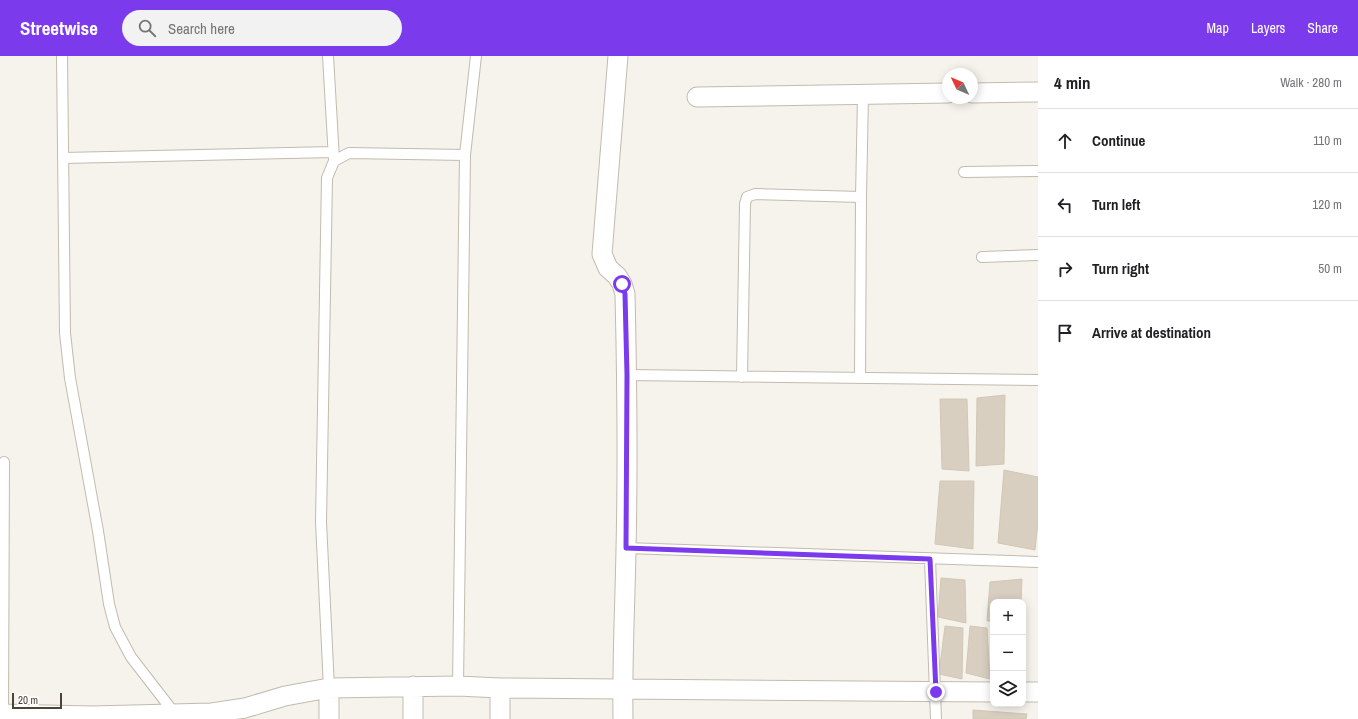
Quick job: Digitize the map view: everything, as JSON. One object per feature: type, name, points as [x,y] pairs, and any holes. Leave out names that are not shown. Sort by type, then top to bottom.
[{"type":"street","points":[[618,56],[602,254],[608,268],[622,284],[625,294],[627,375],[626,548],[622,689],[623,719]]},
{"type":"street","points":[[978,93],[1038,92]]},
{"type":"street","points":[[698,97],[942,93]]},
{"type":"street","points":[[413,686],[413,719]]},
{"type":"street","points":[[1,714],[92,717],[175,714],[212,716],[285,696],[329,688],[413,686],[990,692]]},
{"type":"street","points":[[329,688],[329,719]]},
{"type":"street","points":[[500,688],[500,719]]},
{"type":"street","points":[[1026,692],[1038,692]]},
{"type":"lane","points":[[62,56],[66,341],[70,378],[98,530],[108,604],[115,627],[131,657],[175,714]]},
{"type":"lane","points":[[328,56],[334,157],[327,178],[321,522],[329,688]]},
{"type":"lane","points":[[458,686],[465,155],[476,56]]},
{"type":"lane","points":[[860,378],[863,95]]},
{"type":"lane","points":[[63,158],[334,157],[349,153],[465,155]]},
{"type":"lane","points":[[964,172],[1038,171]]},
{"type":"lane","points":[[742,376],[744,204],[748,197],[755,194],[861,197]]},
{"type":"lane","points":[[982,257],[1038,255]]},
{"type":"lane","points":[[627,375],[1038,380]]},
{"type":"lane","points":[[1,714],[4,462]]},
{"type":"lane","points":[[626,548],[1038,562]]},
{"type":"lane","points":[[930,559],[936,719]]},
{"type":"building","points":[[1005,395],[1004,464],[976,466],[977,398]]},
{"type":"building","points":[[940,399],[967,399],[969,471],[942,469]]},
{"type":"building","points":[[1004,470],[1038,477],[1038,522],[1035,550],[998,543]]},
{"type":"building","points":[[940,481],[974,481],[973,549],[935,544]]},
{"type":"building","points":[[941,578],[965,580],[966,623],[938,617]]},
{"type":"building","points":[[1022,579],[1021,599],[990,599],[990,621],[987,621],[990,582]]},
{"type":"building","points":[[945,626],[963,628],[962,679],[939,674]]},
{"type":"building","points":[[970,626],[987,628],[990,679],[966,673]]},
{"type":"building","points":[[973,710],[1027,714],[1026,719],[973,719]]},
{"type":"route","points":[[622,284],[625,294],[627,375],[626,548],[930,559],[936,692]]}]
